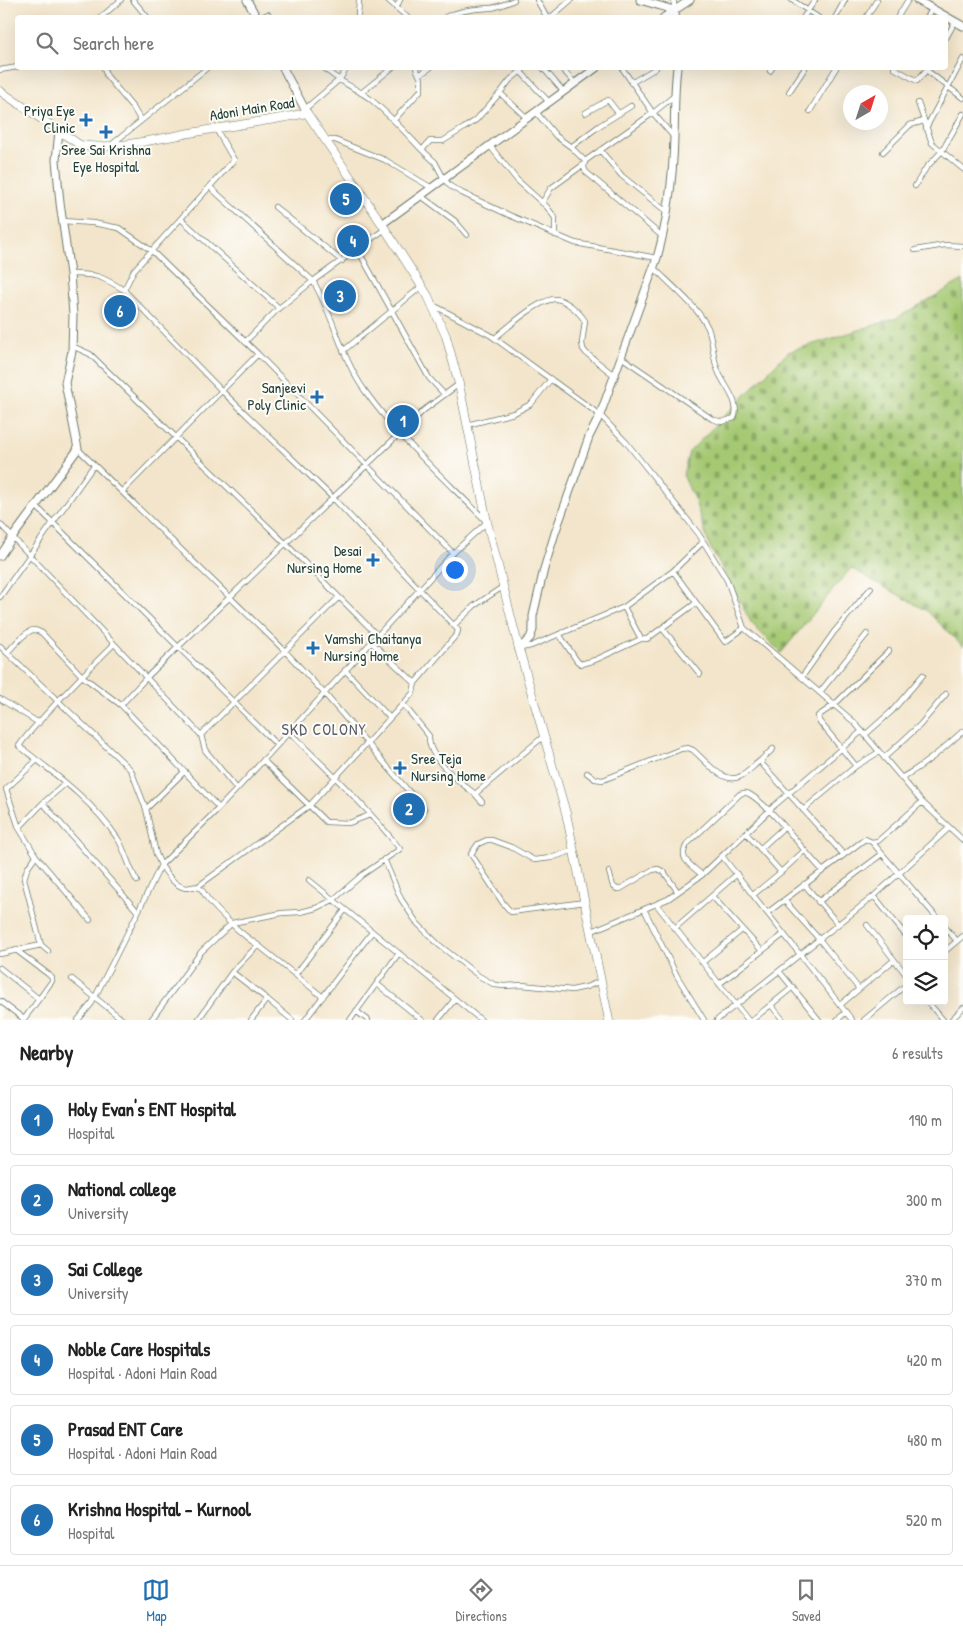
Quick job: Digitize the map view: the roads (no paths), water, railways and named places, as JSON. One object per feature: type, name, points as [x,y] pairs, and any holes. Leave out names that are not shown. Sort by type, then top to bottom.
[{"type":"main road","name":"Adoni Main Road","points":[[0,91],[80,145],[89,147],[274,120],[306,111],[384,226],[422,286],[446,336],[459,384],[487,522],[519,649],[566,813],[609,1020]]},
{"type":"street","points":[[103,15],[120,0]]},
{"type":"street","points":[[133,0],[146,15]]},
{"type":"street","points":[[358,15],[359,0]]},
{"type":"street","points":[[388,0],[402,15]]},
{"type":"street","points":[[396,8],[400,0]]},
{"type":"street","points":[[449,15],[481,8],[492,8],[514,0]]},
{"type":"street","points":[[538,0],[545,15]]},
{"type":"street","points":[[554,15],[571,0]]},
{"type":"street","points":[[640,0],[675,14]]},
{"type":"street","points":[[674,0],[675,14]]},
{"type":"street","points":[[675,14],[690,0]]},
{"type":"street","points":[[792,0],[814,15]]},
{"type":"street","points":[[806,15],[815,0]]},
{"type":"street","points":[[837,15],[845,0]]},
{"type":"street","points":[[868,15],[877,0]]},
{"type":"street","points":[[899,15],[908,0]]},
{"type":"street","points":[[917,0],[943,15]]},
{"type":"street","points":[[250,2],[256,15]]},
{"type":"street","points":[[929,15],[932,9]]},
{"type":"street","points":[[948,18],[963,26]]},
{"type":"street","points":[[948,34],[955,22]]},
{"type":"street","points":[[926,128],[963,60]]},
{"type":"street","points":[[0,70],[15,68]]},
{"type":"street","points":[[104,70],[111,83],[141,121]]},
{"type":"street","points":[[111,145],[205,70]]},
{"type":"street","points":[[284,70],[306,111],[340,78],[346,70]]},
{"type":"street","points":[[326,70],[333,77],[340,78],[362,93],[394,120],[435,162],[444,179],[462,193],[575,243],[657,258]]},
{"type":"street","points":[[362,93],[390,70]]},
{"type":"street","points":[[394,120],[421,90],[421,79],[417,70]]},
{"type":"street","points":[[419,75],[427,70]]},
{"type":"street","points":[[545,70],[563,91]]},
{"type":"street","points":[[563,70],[575,83]]},
{"type":"street","points":[[245,342],[279,308],[313,281],[358,250],[421,196],[593,70]]},
{"type":"street","points":[[623,70],[653,113],[674,137]]},
{"type":"street","points":[[631,83],[653,70]]},
{"type":"street","points":[[519,649],[530,638],[533,630],[533,616],[555,533],[589,437],[615,376],[654,268],[663,237],[674,137],[674,96],[677,70]]},
{"type":"street","points":[[789,92],[804,70]]},
{"type":"street","points":[[810,111],[835,70]]},
{"type":"street","points":[[898,70],[917,81],[926,70]]},
{"type":"street","points":[[928,70],[963,98]]},
{"type":"street","points":[[422,150],[430,141],[443,141],[470,124],[520,71],[549,102]]},
{"type":"street","points":[[500,93],[527,118]]},
{"type":"street","points":[[542,203],[551,188],[674,96]]},
{"type":"street","points":[[585,113],[608,100],[619,114]]},
{"type":"street","points":[[918,103],[932,143],[962,168]]},
{"type":"street","points":[[571,147],[598,126],[631,106]]},
{"type":"street","points":[[536,112],[550,130],[571,147],[584,163],[586,172],[663,237]]},
{"type":"street","points":[[915,186],[926,168],[942,151],[963,114]]},
{"type":"street","points":[[883,152],[910,124],[924,121]]},
{"type":"street","points":[[124,290],[134,270],[234,160],[216,129]]},
{"type":"street","points":[[59,131],[56,160],[73,315],[72,346],[65,383],[78,449],[231,596],[284,651],[324,693],[424,809]]},
{"type":"street","points":[[325,140],[335,140],[385,160],[432,188]]},
{"type":"street","points":[[490,146],[518,180],[555,218],[555,235]]},
{"type":"street","points":[[600,150],[622,176],[667,212]]},
{"type":"street","points":[[78,1020],[94,998],[161,865],[219,808],[453,553],[487,522],[400,433],[365,391],[343,351],[313,281],[210,187]]},
{"type":"street","points":[[421,196],[455,222],[467,235]]},
{"type":"street","points":[[274,207],[342,261]]},
{"type":"street","points":[[181,219],[279,308]]},
{"type":"street","points":[[62,221],[93,223],[119,228],[152,251],[368,464],[453,553]]},
{"type":"street","points":[[915,250],[945,245],[963,246]]},
{"type":"street","points":[[358,250],[429,378],[444,394]]},
{"type":"street","points":[[621,358],[712,419],[722,422],[734,418],[736,413],[735,404],[718,372],[713,342],[707,326],[698,313],[654,268]]},
{"type":"street","points":[[0,646],[131,770],[146,809],[156,854],[161,865],[169,877],[178,885],[186,888],[197,887],[310,805],[413,693],[415,683],[457,634],[458,630],[333,498],[222,391],[124,290],[94,274],[70,274]]},
{"type":"street","points":[[343,351],[422,286]]},
{"type":"street","points":[[495,338],[517,319],[546,302],[555,299],[561,300],[573,308],[585,321],[582,343],[586,353],[615,376]]},
{"type":"street","points":[[432,304],[495,338],[600,415],[626,442],[703,542],[727,580],[744,628],[854,722],[922,802],[963,840]]},
{"type":"street","points":[[72,346],[90,354],[377,635]]},
{"type":"street","points":[[122,492],[258,354]]},
{"type":"street","points":[[467,425],[514,413],[526,407],[544,390],[551,379]]},
{"type":"street","points":[[122,705],[146,678],[424,410],[459,384]]},
{"type":"street","points":[[0,556],[78,449]]},
{"type":"street","points":[[0,597],[94,465]]},
{"type":"street","points":[[36,506],[277,745]]},
{"type":"street","points":[[0,524],[201,735],[205,750],[236,789]]},
{"type":"street","points":[[519,649],[531,646],[624,607],[673,571],[703,542]]},
{"type":"street","points":[[673,571],[725,642],[744,628]]},
{"type":"street","points":[[454,625],[474,606],[504,586]]},
{"type":"street","points":[[802,677],[834,632],[870,588]]},
{"type":"street","points":[[201,735],[339,597]]},
{"type":"street","points":[[559,634],[581,664],[595,660],[640,639],[647,639],[696,603]]},
{"type":"street","points":[[624,607],[640,639]]},
{"type":"street","points":[[662,628],[700,674]]},
{"type":"street","points":[[7,653],[28,632],[34,630],[42,633],[82,676],[122,705],[219,808]]},
{"type":"street","points":[[820,692],[867,634]]},
{"type":"street","points":[[371,642],[415,683]]},
{"type":"street","points":[[114,644],[58,701],[19,746],[66,783],[96,812],[124,850],[128,866],[136,880]]},
{"type":"street","points":[[856,766],[818,718],[820,714],[834,705],[889,652]]},
{"type":"street","points":[[345,670],[390,718]]},
{"type":"street","points":[[592,932],[668,899],[702,875],[789,793],[842,748],[892,711],[924,675]]},
{"type":"street","points":[[884,758],[920,726],[946,694]]},
{"type":"street","points":[[0,699],[39,723]]},
{"type":"street","points":[[403,704],[429,736],[431,750],[453,776],[482,802]]},
{"type":"street","points":[[901,778],[935,757],[963,731]]},
{"type":"street","points":[[151,1020],[201,952],[232,923],[316,908],[333,900],[362,875],[400,849],[336,777],[289,732]]},
{"type":"street","points":[[475,794],[544,736]]},
{"type":"street","points":[[587,773],[595,779],[603,780],[681,749],[688,748],[693,750],[721,775],[740,777],[773,749]]},
{"type":"street","points":[[803,810],[856,766],[879,752]]},
{"type":"street","points":[[37,760],[6,789],[20,828],[36,856],[90,920]]},
{"type":"street","points":[[263,760],[322,819],[332,823],[349,823],[370,815]]},
{"type":"street","points":[[761,760],[762,764],[843,854]]},
{"type":"street","points":[[146,809],[185,771]]},
{"type":"street","points":[[20,828],[66,783]]},
{"type":"street","points":[[702,875],[684,859],[684,849],[688,843],[744,792],[750,794],[769,811],[822,870]]},
{"type":"street","points":[[872,842],[878,841],[922,802]]},
{"type":"street","points":[[44,803],[138,912]]},
{"type":"street","points":[[760,849],[784,827]]},
{"type":"street","points":[[717,1020],[874,896],[950,828]]},
{"type":"street","points":[[746,833],[781,872]]},
{"type":"street","points":[[767,913],[864,839],[872,842],[934,915]]},
{"type":"street","points":[[574,850],[551,858],[534,860],[511,847],[487,840],[478,844],[471,854],[511,912],[585,902]]},
{"type":"street","points":[[753,895],[804,851]]},
{"type":"street","points":[[818,902],[882,854]]},
{"type":"street","points":[[36,856],[27,869],[24,879],[41,945],[48,951]]},
{"type":"street","points":[[722,856],[852,1020]]},
{"type":"street","points":[[384,859],[401,899],[416,923],[439,945],[479,976],[495,985],[522,985],[572,990],[601,981]]},
{"type":"street","points":[[608,872],[613,886],[620,889],[652,870],[658,869],[664,872],[678,892]]},
{"type":"street","points":[[675,928],[737,874]]},
{"type":"street","points":[[309,880],[481,1020]]},
{"type":"street","points":[[804,884],[838,924]]},
{"type":"street","points":[[197,887],[253,942],[323,997]]},
{"type":"street","points":[[712,896],[762,952]]},
{"type":"street","points":[[874,896],[903,932]]},
{"type":"street","points":[[784,900],[819,939],[859,989]]},
{"type":"street","points":[[656,904],[750,1020],[771,1006],[792,987]]},
{"type":"street","points":[[644,909],[677,976],[704,1020]]},
{"type":"street","points":[[295,975],[345,910]]},
{"type":"street","points":[[867,925],[903,971]]},
{"type":"street","points":[[702,962],[742,930]]},
{"type":"street","points":[[948,931],[957,941]]},
{"type":"street","points":[[305,1020],[372,932]]},
{"type":"street","points":[[719,984],[784,934]]},
{"type":"street","points":[[948,949],[963,936]]},
{"type":"street","points":[[0,954],[41,945]]},
{"type":"street","points":[[198,1020],[232,972],[258,945]]},
{"type":"street","points":[[0,1001],[23,1019],[52,981],[48,974],[16,950]]},
{"type":"street","points":[[350,1020],[399,954]]},
{"type":"street","points":[[840,1005],[894,960]]},
{"type":"street","points":[[0,968],[39,999]]},
{"type":"street","points":[[779,971],[819,1020]]},
{"type":"street","points":[[232,972],[292,1020]]},
{"type":"street","points":[[72,978],[123,1020]]},
{"type":"street","points":[[377,984],[422,1020]]},
{"type":"street","points":[[864,1020],[903,987]]},
{"type":"street","points":[[250,1020],[267,999]]},
{"type":"street","points":[[438,1020],[455,999]]},
{"type":"street","points":[[930,1005],[943,1020]]},
{"type":"street","points":[[771,1006],[783,1020]]},
{"type":"street","points":[[951,1020],[963,1008]]},
{"type":"street","points":[[356,1011],[368,1020]]},
{"type":"street","points":[[836,1020],[846,1012]]},
{"type":"place","name":"Priya Eye Clinic","points":[[86,120]]},
{"type":"place","name":"Sree Sai Krishna Eye Hospital","points":[[106,132]]},
{"type":"place","name":"Prasad ENT Care","points":[[346,199]]},
{"type":"place","name":"Noble Care Hospitals","points":[[353,241]]},
{"type":"place","name":"Sai College","points":[[340,296]]},
{"type":"place","name":"Krishna Hospital - Kurnool","points":[[120,311]]},
{"type":"place","name":"Sanjeevi Poly Clinic","points":[[317,397]]},
{"type":"place","name":"Holy Evan's ENT Hospital","points":[[403,421]]},
{"type":"place","name":"Desai Nursing Home","points":[[373,560]]},
{"type":"place","name":"Vamshi Chaitanya Nursing Home","points":[[313,648]]},
{"type":"place","name":"Sree Teja Nursing Home","points":[[400,768]]},
{"type":"place","name":"National college","points":[[409,809]]},
{"type":"district","name":"SKD COLONY","points":[[324,729]]}]
